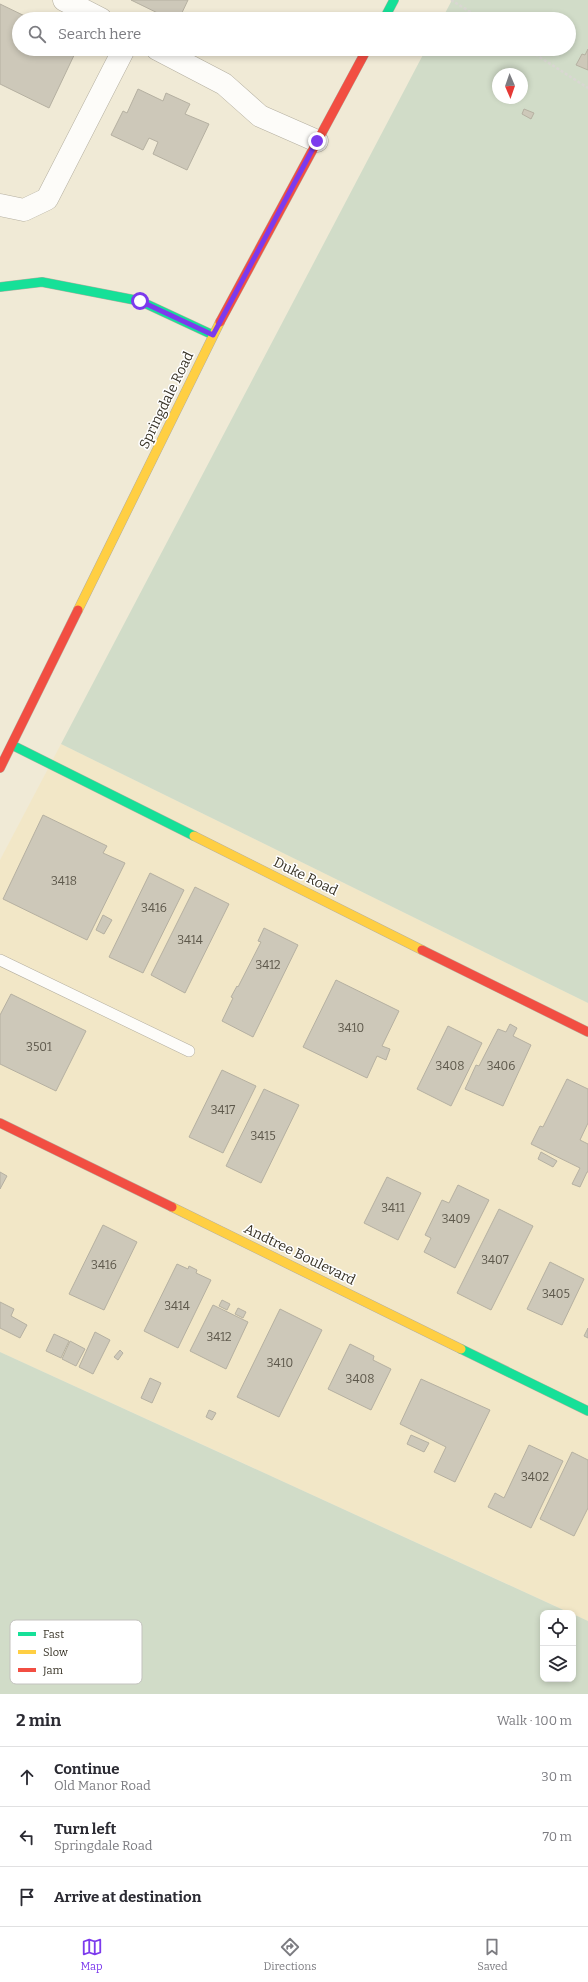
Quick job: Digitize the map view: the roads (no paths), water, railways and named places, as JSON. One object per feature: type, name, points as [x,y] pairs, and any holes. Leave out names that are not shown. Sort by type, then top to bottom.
[{"type":"street","points":[[64,0],[87,12]]},
{"type":"street","points":[[388,12],[394,0]]},
{"type":"street","points":[[0,205],[24,210],[47,199],[120,56]]},
{"type":"street","points":[[171,56],[224,84],[260,116],[317,141]]},
{"type":"street","name":"Springdale Road","points":[[0,768],[213,335],[363,56]]},
{"type":"street","points":[[0,287],[42,282],[140,301],[213,335]]},
{"type":"street","name":"Duke Road","points":[[12,745],[588,1032]]},
{"type":"street","name":"Andtree Boulevard","points":[[0,1123],[588,1411]]},
{"type":"lane","points":[[0,960],[189,1051]]}]
